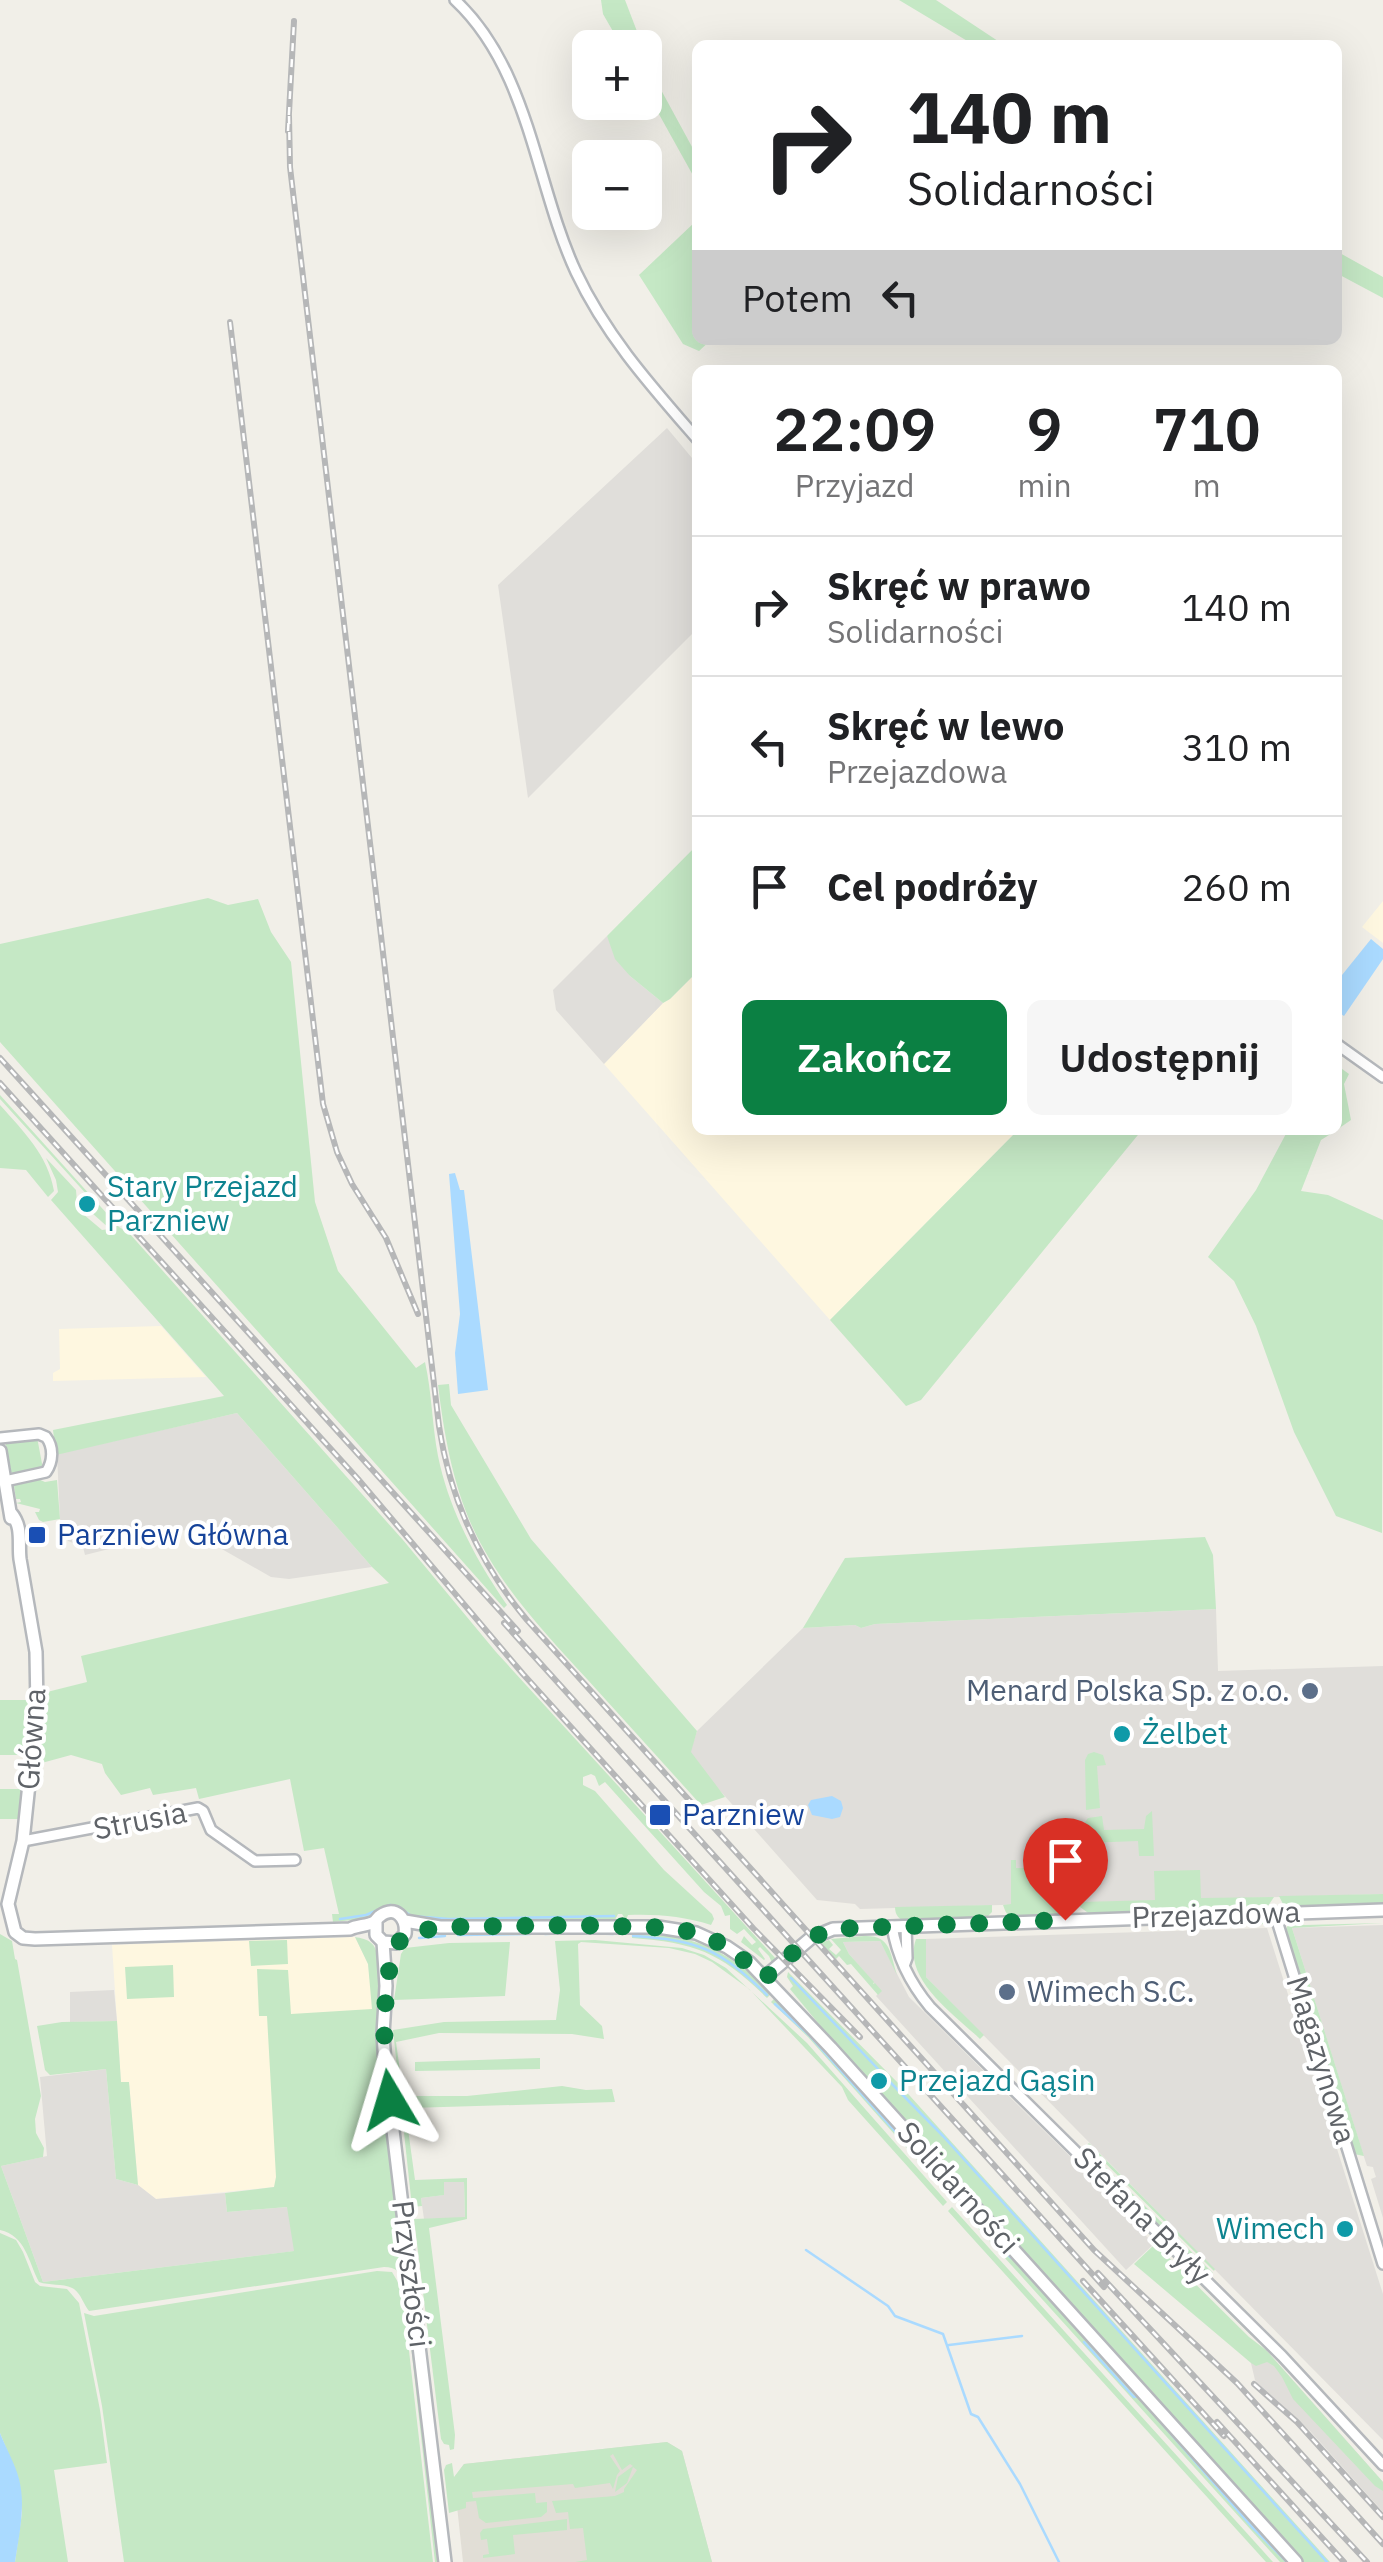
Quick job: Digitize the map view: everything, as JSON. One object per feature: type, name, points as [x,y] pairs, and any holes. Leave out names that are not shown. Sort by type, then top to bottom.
[{"type":"street","points":[[455,0],[479,28],[511,85],[565,247],[588,296],[616,342],[692,433]]},
{"type":"street","points":[[1342,1048],[1383,1077]]},
{"type":"street","points":[[0,1438],[39,1434],[51,1447],[46,1472],[6,1481]]},
{"type":"street","name":"Główna","points":[[0,1452],[34,1638],[37,1692],[23,1841],[8,1901],[17,1934],[27,1939],[350,1929],[378,1933]]},
{"type":"street","name":"Strusia","points":[[23,1841],[198,1808],[211,1830],[255,1861],[295,1860]]},
{"type":"street","name":"Przejazdowa","points":[[765,1978],[802,1945],[830,1929],[1383,1910]]},
{"type":"street","points":[[399,1914],[402,1933],[378,1933],[380,1915],[399,1914]]},
{"type":"street","name":"Magazynowa","points":[[1278,1914],[1383,2264]]},
{"type":"street","name":"Stefana Bryły","points":[[899,1926],[898,1956],[930,2007],[1260,2333],[1383,2464]]},
{"type":"street","name":"Solidarności","points":[[402,1933],[440,1927],[677,1928],[728,1947],[765,1978],[832,2048],[1296,2562]]},
{"type":"street","name":"Przyszłości","points":[[378,1933],[386,1986],[385,2064],[445,2562]]},
{"type":"street","name":"Przyszłości","points":[[386,1986],[402,1933]]},
{"type":"shaded area","points":[[667,428],[692,458],[692,634],[528,798],[498,585]]},
{"type":"shaded area","points":[[1383,901],[1383,943],[1362,927]]},
{"type":"shaded area","points":[[607,936],[630,976],[663,1003],[604,1064],[556,1010],[553,990]]},
{"type":"shaded area","points":[[692,977],[692,1135],[1013,1135],[830,1320],[604,1064]]},
{"type":"shaded area","points":[[161,1326],[206,1377],[53,1381],[53,1373],[60,1369],[59,1329]]},
{"type":"shaded area","points":[[237,1413],[372,1567],[289,1579],[271,1577],[220,1548],[213,1523],[85,1555],[83,1547],[68,1541],[60,1519],[57,1454]]},
{"type":"shaded area","points":[[1216,1609],[1218,1671],[1383,1666],[1383,1894],[860,1909],[855,1904],[817,1900],[690,1752],[697,1731],[803,1628]]},
{"type":"shaded area","points":[[1383,1925],[1383,2218],[1371,2179],[1376,2177],[1373,2167],[1367,2166],[1292,1928]]},
{"type":"shaded area","points":[[1267,1928],[1383,2294],[1383,2440],[926,1977],[925,1939]]},
{"type":"shaded area","points":[[355,1937],[368,1964],[371,2015],[274,2187],[156,2199],[138,2185],[129,2083],[121,2083],[112,1945]]},
{"type":"shaded area","points":[[880,1941],[909,1997],[1154,2244],[1126,2270],[876,1996],[881,1991],[843,1942]]},
{"type":"shaded area","points":[[114,1990],[117,2021],[70,2022],[70,1992]]},
{"type":"shaded area","points":[[106,2069],[116,2179],[138,2185],[156,2199],[225,2193],[227,2212],[288,2207],[295,2251],[43,2282],[1,2166],[47,2156],[40,2077]]},
{"type":"shaded area","points":[[443,2182],[464,2182],[465,2218],[424,2219],[421,2198],[443,2195]]},
{"type":"shaded area","points":[[1252,2346],[1266,2350],[1383,2482],[1383,2512],[1310,2431],[1262,2390],[1251,2363]]},
{"type":"shaded area","points":[[667,2442],[682,2451],[712,2562],[463,2562],[454,2478],[464,2464]]},
{"type":"green space","points":[[601,0],[625,0],[636,30],[612,30],[603,14]]},
{"type":"green space","points":[[899,0],[936,0],[996,40],[966,40]]},
{"type":"green space","points":[[662,92],[692,147],[692,174],[662,120]]},
{"type":"green space","points":[[692,225],[692,345],[706,345],[699,351],[683,344],[639,275]]},
{"type":"green space","points":[[1342,254],[1383,277],[1383,298],[1342,276]]},
{"type":"green space","points":[[692,850],[692,977],[663,1003],[615,959],[607,936]]},
{"type":"green space","points":[[208,898],[228,905],[258,899],[271,932],[291,962],[315,1202],[338,1271],[416,1368],[425,1362],[438,1456],[449,1496],[474,1552],[507,1605],[504,1608],[0,1042],[0,944]]},
{"type":"green space","points":[[1342,1069],[1349,1074],[1344,1084],[1351,1120],[1342,1126]]},
{"type":"green space","points":[[0,1095],[119,1227],[129,1233],[403,1540],[496,1652],[777,1960],[772,1963],[760,1947],[764,1960],[741,1942],[744,1936],[752,1945],[756,1942],[744,1929],[737,1934],[730,1929],[730,1915],[725,1916],[721,1906],[605,1782],[599,1786],[591,1774],[583,1777],[583,1785],[595,1791],[664,1870],[712,1914],[711,1925],[660,1915],[628,1915],[626,1920],[622,1914],[615,1920],[439,1922],[412,1919],[401,1911],[364,1922],[333,1922],[332,1914],[339,1914],[324,1848],[304,1851],[290,1779],[199,1799],[196,1788],[153,1795],[150,1788],[121,1795],[102,1764],[71,1755],[38,1764],[43,1693],[87,1682],[81,1656],[389,1583],[237,1413],[56,1455],[53,1430],[224,1396],[51,1200],[58,1192],[46,1158],[76,1190],[83,1214],[102,1230],[110,1229],[92,1213],[94,1206],[89,1197]]},
{"type":"green space","points":[[0,1105],[46,1166],[54,1191],[48,1197],[26,1170],[0,1168]]},
{"type":"green space","points":[[1013,1135],[1138,1135],[921,1400],[906,1406],[830,1320]]},
{"type":"green space","points":[[1285,1135],[1329,1135],[1321,1140],[1301,1191],[1328,1195],[1383,1220],[1382,1533],[1336,1516],[1294,1432],[1256,1326],[1234,1281],[1208,1257],[1256,1190]]},
{"type":"green space","points":[[449,1384],[451,1405],[531,1539],[697,1731],[691,1752],[725,1797],[701,1805],[539,1625],[495,1568],[472,1526],[454,1474],[438,1385]]},
{"type":"green space","points":[[37,1437],[43,1469],[11,1472],[5,1441]]},
{"type":"green space","points":[[38,1479],[57,1480],[60,1519],[43,1522],[35,1512],[40,1509],[16,1503],[21,1502],[16,1499],[14,1486]]},
{"type":"green space","points":[[1205,1537],[1213,1555],[1216,1609],[803,1628],[845,1558]]},
{"type":"green space","points":[[0,1700],[32,1700],[27,1755],[0,1755]]},
{"type":"green space","points":[[1094,1752],[1103,1755],[1106,1765],[1097,1766],[1100,1808],[1086,1810],[1085,1760]]},
{"type":"green space","points":[[0,1789],[24,1789],[21,1819],[0,1819]]},
{"type":"green space","points":[[1152,1811],[1154,1856],[1139,1856],[1138,1841],[1086,1843],[1086,1851],[1081,1851],[1078,1843],[1088,1818],[1102,1816],[1104,1830],[1144,1829],[1146,1816]]},
{"type":"green space","points":[[1011,1860],[1016,1860],[1016,1868],[1055,1871],[1055,1860],[1061,1860],[1062,1879],[1070,1879],[1068,1911],[1033,1919],[1007,1914],[1003,1905],[1011,1904]]},
{"type":"green space","points":[[1200,1870],[1201,1898],[1274,1897],[1263,1909],[1091,1915],[1080,1907],[1080,1902],[1155,1900],[1154,1871]]},
{"type":"green space","points":[[1383,1894],[1383,1906],[1289,1908],[1279,1896]]},
{"type":"green space","points":[[992,1905],[992,1912],[985,1919],[907,1922],[898,1917],[895,1907]]},
{"type":"green space","points":[[1184,1921],[1270,1922],[1175,1927]]},
{"type":"green space","points":[[1383,1923],[1292,1928],[1364,2156],[1354,2154],[1285,1930],[1289,1924]]},
{"type":"green space","points":[[632,1933],[674,1937],[709,1947],[740,1965],[771,1994],[767,1998],[735,1970],[706,1953],[673,1943],[632,1938]]},
{"type":"green space","points":[[0,1934],[12,1941],[17,1960],[41,2096],[36,2133],[44,2148],[43,2157],[1,2166],[43,2282],[294,2251],[287,2207],[227,2212],[225,2193],[274,2187],[276,2177],[267,2016],[259,2016],[257,1969],[288,1970],[291,2014],[372,2009],[368,1964],[355,1937],[373,1945],[381,1959],[378,2063],[382,2069],[393,2162],[390,2164],[441,2562],[435,2562],[404,2283],[397,2271],[384,2267],[89,2311],[74,2289],[39,2282],[21,2244],[0,2230]]},
{"type":"green space","points":[[864,1936],[884,1942],[897,1975],[880,1941],[843,1942],[882,1991],[878,1995],[851,1964],[847,1965],[839,1956],[836,1959],[821,1943],[829,1940],[833,1945],[829,1949],[836,1955],[841,1950],[831,1939]]},
{"type":"green space","points":[[916,1939],[926,1939],[926,1977],[984,2035],[980,2039],[923,1982],[916,1968]]},
{"type":"green space","points":[[287,1940],[288,1964],[251,1966],[249,1941]]},
{"type":"green space","points":[[595,1940],[682,1948],[726,1968],[747,1988],[695,1954],[669,1948],[581,1942],[580,2005],[602,2026],[604,2039],[572,2034],[439,2033],[396,2042],[415,2180],[467,2178],[467,2219],[429,2228],[455,2435],[454,2449],[450,2450],[441,2439],[414,2219],[465,2217],[464,2182],[444,2182],[444,2195],[421,2198],[422,2206],[412,2207],[393,2030],[444,2022],[556,2020],[560,1990],[555,1941]]},
{"type":"green space","points":[[510,1942],[505,1996],[394,2000],[405,1948]]},
{"type":"green space","points":[[173,1965],[174,1997],[127,1999],[125,1967]]},
{"type":"green space","points":[[788,1972],[901,2086],[1330,2562],[1302,2562],[841,2051],[790,1989],[793,1986]]},
{"type":"green space","points":[[751,1991],[807,2043],[947,2202],[943,2206],[848,2100],[842,2087]]},
{"type":"green space","points":[[775,1998],[815,2035],[953,2189],[951,2198],[808,2037],[771,2002]]},
{"type":"green space","points":[[117,2021],[121,2082],[129,2082],[138,2185],[116,2179],[106,2069],[50,2075],[45,2070],[37,2026]]},
{"type":"green space","points":[[540,2058],[540,2069],[415,2071],[415,2062]]},
{"type":"green space","points":[[562,2086],[612,2089],[615,2102],[410,2108],[408,2096],[467,2096]]},
{"type":"green space","points":[[1087,2145],[1215,2269],[1214,2271]]},
{"type":"green space","points":[[1085,2147],[1213,2273],[1205,2274],[1083,2153]]},
{"type":"green space","points":[[1104,2184],[1264,2344],[1121,2206]]},
{"type":"green space","points":[[964,2202],[1290,2562],[1280,2562],[956,2204]]},
{"type":"green space","points":[[952,2207],[1273,2562],[1266,2562],[965,2230],[948,2211]]},
{"type":"green space","points":[[0,2233],[16,2240],[35,2282],[67,2289],[79,2303],[107,2463],[54,2470],[68,2562],[15,2562],[22,2513],[18,2477],[0,2433]]},
{"type":"green space","points":[[1155,2244],[1266,2350],[1383,2482],[1383,2491],[1293,2399],[1274,2366],[1267,2362],[1256,2366],[1251,2363],[1134,2264]]},
{"type":"green space","points":[[377,2271],[392,2272],[402,2289],[433,2562],[124,2562],[102,2406],[84,2313],[94,2316]]},
{"type":"green space","points":[[667,2442],[682,2451],[712,2562],[575,2562],[587,2560],[583,2528],[570,2529],[568,2512],[556,2513],[552,2501],[624,2492],[637,2470],[633,2467],[627,2483],[615,2492],[618,2477],[633,2466],[622,2470],[613,2454],[610,2456],[620,2471],[613,2489],[610,2483],[472,2492],[473,2498],[535,2493],[536,2503],[547,2502],[547,2512],[541,2517],[486,2523],[479,2518],[476,2501],[466,2502],[466,2508],[449,2513],[444,2470],[452,2463],[454,2477],[464,2464]]},
{"type":"green space","points":[[567,2519],[567,2530],[513,2535],[515,2554],[483,2558],[489,2554],[487,2539],[481,2540],[483,2529]]},
{"type":"water","points":[[1371,939],[1383,949],[1383,959],[1344,1016],[1342,975]]},
{"type":"water","points":[[455,1173],[460,1190],[464,1190],[488,1390],[458,1394],[455,1353],[460,1314],[449,1174]]},
{"type":"water","points":[[832,1796],[841,1801],[840,1817],[812,1815],[808,1805],[811,1800]]},
{"type":"water","points":[[0,2433],[21,2489],[15,2562],[0,2562]]},
{"type":"waterway","points":[[340,1919],[366,1915],[390,1905],[411,1916],[449,1919],[614,1916]]},
{"type":"waterway","points":[[545,1934],[569,1933]]},
{"type":"waterway","points":[[584,1933],[613,1934]]},
{"type":"waterway","points":[[458,1935],[530,1934]]},
{"type":"waterway","points":[[419,1938],[445,1936]]},
{"type":"waterway","points":[[633,1936],[675,1940],[707,1950],[735,1967],[767,1995]]},
{"type":"waterway","points":[[791,1978],[879,2070]]},
{"type":"waterway","points":[[775,2004],[809,2035],[951,2194]]},
{"type":"waterway","points":[[890,2082],[1327,2562]]},
{"type":"waterway","points":[[960,2203],[1011,2258]]},
{"type":"waterway","points":[[806,2250],[888,2306],[895,2316],[943,2334],[971,2414],[978,2417],[1020,2484],[1059,2562]]},
{"type":"waterway","points":[[949,2345],[1022,2336]]},
{"type":"waterway","points":[[1084,2342],[1134,2397],[1138,2396],[1287,2562]]},
{"type":"railway","points":[[288,131],[294,21]]},
{"type":"railway","points":[[289,116],[290,167],[439,1426],[451,1479],[469,1529],[495,1576],[527,1620],[1094,2250],[1237,2383],[1383,2544]]},
{"type":"railway","points":[[230,322],[323,1104],[337,1152],[386,1238],[418,1314]]},
{"type":"railway","points":[[0,1058],[518,1631]]},
{"type":"railway","points":[[0,1083],[358,1479],[523,1674],[753,1928],[860,2037]]},
{"type":"railway","points":[[504,1623],[1104,2287]]},
{"type":"railway","points":[[1098,2273],[1367,2562]]},
{"type":"railway","points":[[1083,2281],[1224,2436]]},
{"type":"railway","points":[[1254,2384],[1297,2422],[1383,2517]]},
{"type":"railway","points":[[1217,2422],[1344,2562]]},
{"type":"place","name":"Stary Przejazd Parzniew","points":[[87,1204]]},
{"type":"place","name":"Parzniew Główna","points":[[37,1535]]},
{"type":"place","name":"Menard Polska Sp. z o.o.","points":[[1310,1691]]},
{"type":"place","name":"Żelbet","points":[[1122,1734]]},
{"type":"place","name":"Parzniew","points":[[660,1815]]},
{"type":"place","name":"Wimech S.C.","points":[[1007,1992]]},
{"type":"place","name":"Przejazd Gąsin","points":[[879,2081]]},
{"type":"place","name":"Wimech","points":[[1345,2229]]},
{"type":"route","points":[[390,2100],[384,2048],[386,1986],[394,1948],[406,1934],[440,1927],[677,1928],[728,1947],[765,1978],[806,1941],[830,1929],[1065,1920]]}]
